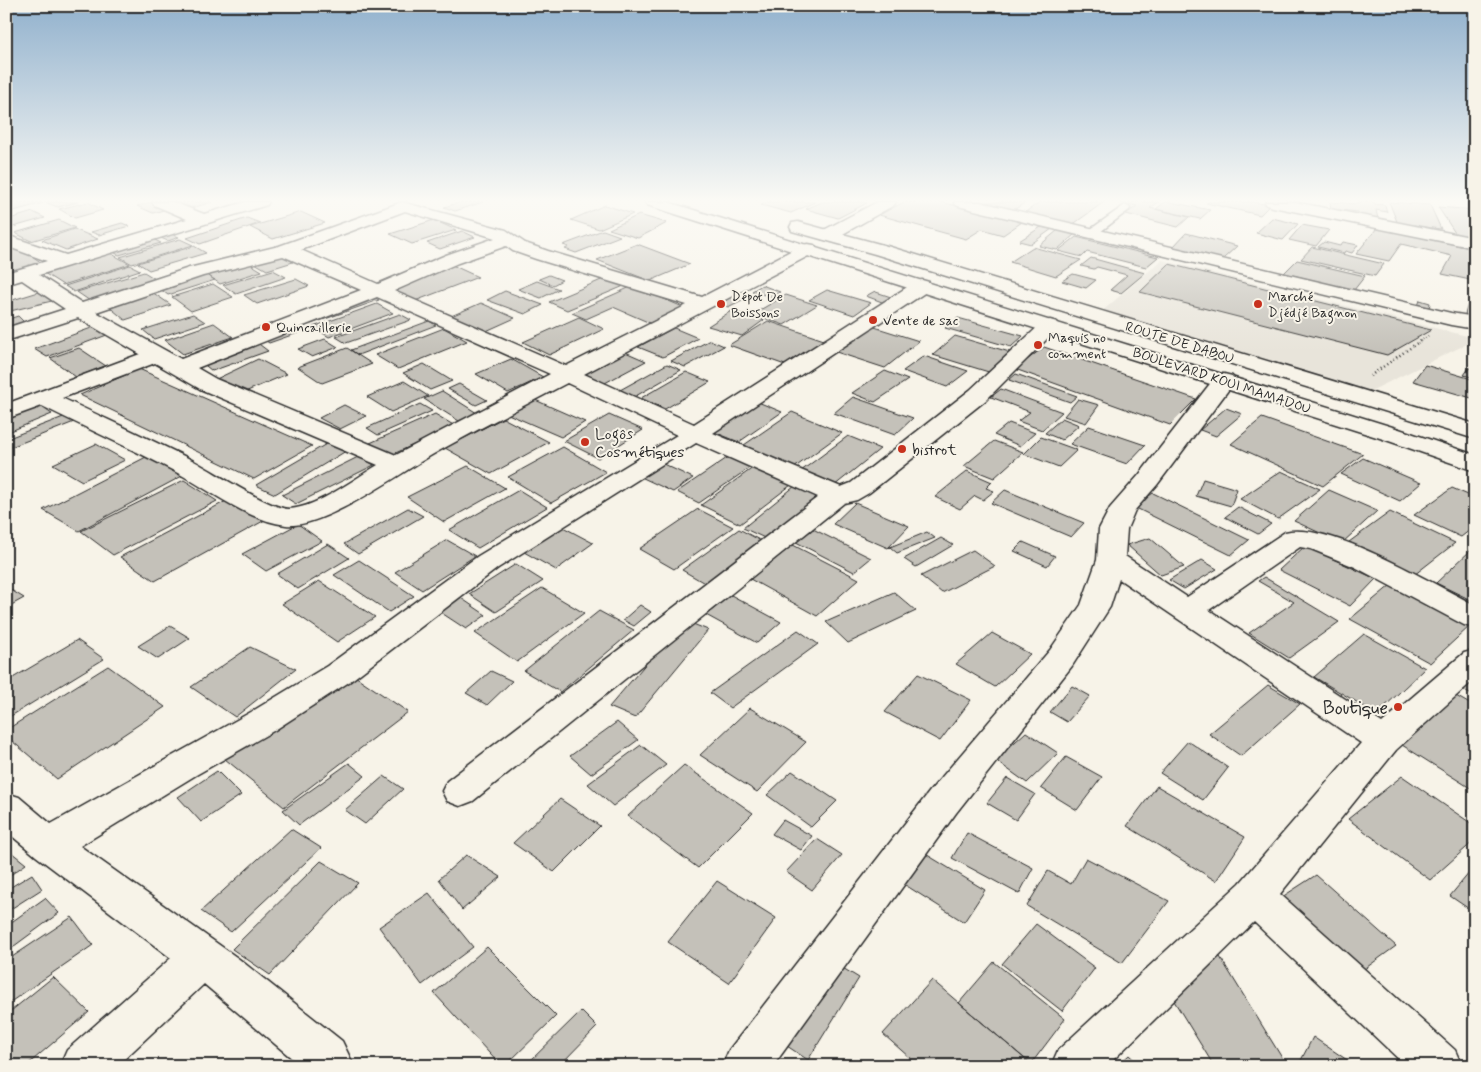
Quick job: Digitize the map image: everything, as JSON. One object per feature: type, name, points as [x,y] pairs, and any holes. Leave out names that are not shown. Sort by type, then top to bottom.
[{"type":"street","points":[[40,252],[66,261]]},
{"type":"street","points":[[15,276],[96,252]]},
{"type":"street","points":[[6,335],[82,312],[196,272],[277,252]]},
{"type":"street","points":[[290,252],[379,290],[695,434],[838,495],[850,495],[978,396],[1050,326]]},
{"type":"street","points":[[178,368],[472,252]]},
{"type":"street","points":[[533,252],[703,304]]},
{"type":"street","points":[[43,398],[202,475],[258,506],[282,516],[305,515],[327,505],[397,464],[566,374],[802,252]]},
{"type":"street","name":"BOULEVARD KOUI MAMADOU","points":[[817,252],[1391,434],[1475,464]]},
{"type":"street","name":"ROUTE DE DABOU","points":[[881,252],[1475,432]]},
{"type":"street","points":[[1171,252],[1452,320],[1475,323]]},
{"type":"street","points":[[15,276],[158,354],[178,368],[236,396],[397,464]]},
{"type":"street","points":[[50,845],[184,764],[263,721],[338,674],[418,612],[488,562],[695,434],[922,286]]},
{"type":"street","points":[[6,412],[158,354]]},
{"type":"street","points":[[745,1066],[943,802],[1061,658],[1095,606],[1110,560],[1113,529],[1123,508],[1148,480],[1224,381]]},
{"type":"street","points":[[460,791],[838,495]]},
{"type":"street","points":[[1188,611],[1295,538],[1317,541],[1365,561],[1475,618]]},
{"type":"street","points":[[1110,560],[1384,741]]},
{"type":"street","points":[[1074,1066],[1254,896],[1384,741],[1475,661]]},
{"type":"street","points":[[6,808],[50,845],[224,973],[326,1056],[331,1066]]},
{"type":"street","points":[[1254,896],[1439,1066]]},
{"type":"street","points":[[83,1066],[202,958]]},
{"type":"path","points":[[1347,392],[1452,320]]},
{"type":"shaded area","points":[[1162,260],[1475,338],[1475,340],[1352,400],[1093,319]]},
{"type":"building","points":[[6,252],[26,252],[42,263],[6,273]]},
{"type":"building","points":[[113,252],[129,252],[119,255]]},
{"type":"building","points":[[137,252],[170,252],[132,264],[120,257]]},
{"type":"building","points":[[174,252],[206,253],[149,270],[138,263]]},
{"type":"building","points":[[277,252],[293,262],[267,270],[251,261]]},
{"type":"building","points":[[617,252],[658,252],[690,264],[650,281],[597,260]]},
{"type":"building","points":[[1025,252],[1052,252],[1081,260],[1056,276],[1010,262]]},
{"type":"building","points":[[1062,252],[1087,252],[1082,257]]},
{"type":"building","points":[[1087,252],[1138,252],[1158,257],[1146,267]]},
{"type":"building","points":[[1194,252],[1231,252],[1223,259]]},
{"type":"building","points":[[1307,252],[1333,252],[1384,264],[1375,276],[1301,259]]},
{"type":"building","points":[[1358,252],[1395,252],[1389,261],[1356,254]]},
{"type":"building","points":[[1435,252],[1475,252],[1475,281],[1442,274],[1452,256]]},
{"type":"building","points":[[110,253],[130,264],[63,285],[44,273]]},
{"type":"building","points":[[1091,258],[1145,273],[1121,293],[1110,290],[1127,275],[1097,267],[1094,269],[1081,266]]},
{"type":"building","points":[[1297,260],[1365,276],[1354,290],[1284,273]]},
{"type":"building","points":[[247,262],[262,271],[220,284],[206,274]]},
{"type":"building","points":[[1169,264],[1431,330],[1387,355],[1140,292]]},
{"type":"building","points":[[130,265],[140,270],[74,292],[65,286]]},
{"type":"building","points":[[452,265],[478,277],[415,301],[389,288]]},
{"type":"building","points":[[273,270],[286,277],[236,294],[223,285]]},
{"type":"building","points":[[144,272],[157,280],[90,301],[77,292]]},
{"type":"building","points":[[1073,274],[1096,280],[1086,288],[1062,281]]},
{"type":"building","points":[[207,275],[215,280],[168,295],[160,289]]},
{"type":"building","points":[[549,275],[562,280],[553,285],[539,279]]},
{"type":"building","points":[[606,278],[624,286],[567,310],[549,302]]},
{"type":"building","points":[[296,279],[309,286],[257,304],[244,295]]},
{"type":"building","points":[[537,281],[559,289],[541,298],[518,289]]},
{"type":"building","points":[[213,284],[233,297],[191,311],[172,297]]},
{"type":"building","points":[[762,285],[780,292],[771,297],[752,291]]},
{"type":"building","points":[[633,286],[683,307],[650,323],[613,307],[586,319],[572,313]]},
{"type":"building","points":[[827,290],[871,303],[854,315],[809,300]]},
{"type":"building","points":[[42,291],[56,300],[6,312],[6,302]]},
{"type":"building","points":[[505,291],[543,305],[525,314],[487,300]]},
{"type":"building","points":[[875,291],[891,297],[882,302],[866,296]]},
{"type":"building","points":[[152,292],[171,305],[125,320],[107,305]]},
{"type":"building","points":[[730,293],[744,299],[728,307],[714,301]]},
{"type":"building","points":[[786,295],[817,305],[784,325],[753,314]]},
{"type":"building","points":[[372,296],[379,300],[311,324],[304,320]]},
{"type":"building","points":[[1420,300],[1430,303],[1429,309],[1418,306]]},
{"type":"building","points":[[481,303],[515,318],[484,332],[449,317]]},
{"type":"building","points":[[377,304],[393,313],[329,337],[313,327]]},
{"type":"building","points":[[1468,304],[1475,306],[1475,317],[1465,314]]},
{"type":"building","points":[[731,311],[764,320],[742,336],[708,326]]},
{"type":"building","points":[[193,314],[205,322],[154,339],[143,330]]},
{"type":"building","points":[[400,314],[411,320],[346,343],[336,337]]},
{"type":"building","points":[[18,316],[26,324],[6,330],[6,320]]},
{"type":"building","points":[[579,317],[604,329],[549,355],[523,342]]},
{"type":"building","points":[[958,318],[1023,336],[1011,347],[945,328]]},
{"type":"building","points":[[429,321],[436,325],[358,355],[351,350]]},
{"type":"building","points":[[768,321],[824,340],[785,365],[729,345]]},
{"type":"building","points":[[214,323],[233,337],[183,354],[165,340]]},
{"type":"building","points":[[299,325],[306,330],[269,343],[262,338]]},
{"type":"building","points":[[868,325],[919,341],[885,368],[833,351]]},
{"type":"building","points":[[94,327],[107,335],[47,357],[34,349]]},
{"type":"building","points":[[444,328],[467,341],[398,369],[375,355]]},
{"type":"building","points":[[674,328],[698,338],[663,357],[638,347]]},
{"type":"building","points":[[955,336],[1013,353],[992,373],[933,355]]},
{"type":"building","points":[[325,339],[338,347],[312,357],[298,349]]},
{"type":"building","points":[[710,340],[724,346],[685,367],[671,361]]},
{"type":"building","points":[[255,341],[268,351],[212,371],[200,361]]},
{"type":"building","points":[[1044,347],[1196,399],[1170,425],[1015,369]]},
{"type":"building","points":[[79,348],[106,366],[76,377],[50,358]]},
{"type":"building","points":[[347,348],[372,364],[322,383],[298,367]]},
{"type":"building","points":[[623,351],[646,361],[603,384],[580,374]]},
{"type":"building","points":[[924,356],[968,371],[947,387],[903,371]]},
{"type":"building","points":[[258,359],[287,374],[238,395],[210,382]]},
{"type":"building","points":[[511,359],[543,377],[508,393],[476,374]]},
{"type":"building","points":[[424,364],[452,381],[430,390],[403,373]]},
{"type":"building","points":[[667,364],[681,370],[634,397],[620,390]]},
{"type":"building","points":[[1425,365],[1475,380],[1475,399],[1413,381]]},
{"type":"building","points":[[1469,368],[1475,369],[1475,378],[1464,375]]},
{"type":"building","points":[[139,369],[312,446],[254,479],[80,395]]},
{"type":"building","points":[[885,371],[908,380],[875,402],[852,393]]},
{"type":"building","points":[[686,372],[710,382],[665,409],[641,398]]},
{"type":"building","points":[[1016,374],[1077,396],[1070,402],[1009,380]]},
{"type":"building","points":[[404,381],[428,396],[391,412],[367,397]]},
{"type":"building","points":[[459,384],[487,400],[476,405],[448,389]]},
{"type":"building","points":[[1001,389],[1062,412],[1042,430],[1018,421],[1030,412],[991,397]]},
{"type":"building","points":[[442,391],[477,413],[459,421],[424,399]]},
{"type":"building","points":[[853,397],[913,418],[895,435],[834,413]]},
{"type":"building","points":[[533,399],[585,422],[561,437],[508,414]]},
{"type":"building","points":[[1078,399],[1099,405],[1086,423],[1064,416]]},
{"type":"building","points":[[758,402],[782,412],[739,442],[714,432]]},
{"type":"building","points":[[37,404],[52,414],[6,433],[6,416]]},
{"type":"building","points":[[420,404],[432,411],[378,435],[367,428]]},
{"type":"building","points":[[344,405],[366,416],[340,429],[319,418]]},
{"type":"building","points":[[1226,408],[1242,414],[1216,436],[1200,430]]},
{"type":"building","points":[[792,412],[842,433],[794,468],[744,445]]},
{"type":"building","points":[[435,414],[455,426],[389,456],[370,443]]},
{"type":"building","points":[[609,415],[643,430],[598,458],[564,441]]},
{"type":"building","points":[[66,416],[74,422],[6,449],[6,439]]},
{"type":"building","points":[[503,418],[549,442],[491,474],[445,448]]},
{"type":"building","points":[[1062,418],[1079,425],[1062,440],[1045,433]]},
{"type":"building","points":[[1262,418],[1363,454],[1323,486],[1231,444]]},
{"type":"building","points":[[1009,423],[1035,433],[1020,446],[994,435]]},
{"type":"building","points":[[1089,426],[1145,445],[1127,464],[1070,444]]},
{"type":"building","points":[[848,436],[880,449],[834,486],[801,471]]},
{"type":"building","points":[[1041,437],[1077,450],[1059,467],[1024,454]]},
{"type":"building","points":[[994,441],[1023,452],[994,478],[964,466]]},
{"type":"building","points":[[328,443],[346,451],[275,494],[256,485]]},
{"type":"building","points":[[96,444],[125,460],[82,481],[53,464]]},
{"type":"building","points":[[563,447],[606,472],[551,503],[508,477]]},
{"type":"building","points":[[148,456],[184,475],[79,531],[43,510]]},
{"type":"building","points":[[360,456],[374,465],[296,504],[282,495]]},
{"type":"building","points":[[730,456],[752,466],[699,503],[677,492]]},
{"type":"building","points":[[1363,458],[1421,483],[1400,501],[1341,474]]},
{"type":"building","points":[[661,463],[693,478],[673,492],[641,477]]},
{"type":"building","points":[[757,465],[795,482],[740,524],[701,505]]},
{"type":"building","points":[[468,466],[505,488],[444,522],[407,497]]},
{"type":"building","points":[[967,471],[992,482],[986,488],[994,491],[983,500],[975,496],[960,509],[935,497]]},
{"type":"building","points":[[1281,471],[1320,489],[1278,519],[1240,499]]},
{"type":"building","points":[[1203,479],[1237,489],[1231,506],[1196,496]]},
{"type":"building","points":[[184,480],[217,501],[113,555],[81,531]]},
{"type":"building","points":[[795,486],[821,497],[769,540],[743,528]]},
{"type":"building","points":[[1452,488],[1475,498],[1475,526],[1461,537],[1414,515]]},
{"type":"building","points":[[519,490],[547,507],[478,548],[449,530]]},
{"type":"building","points":[[1005,490],[1084,523],[1071,537],[991,503]]},
{"type":"building","points":[[1329,490],[1377,511],[1342,543],[1294,521]]},
{"type":"building","points":[[1153,493],[1249,540],[1231,555],[1134,507]]},
{"type":"building","points":[[230,499],[265,520],[155,581],[120,557]]},
{"type":"building","points":[[855,503],[909,526],[888,548],[833,524]]},
{"type":"building","points":[[1238,507],[1271,524],[1258,534],[1225,517]]},
{"type":"building","points":[[408,508],[423,516],[358,554],[344,544]]},
{"type":"building","points":[[698,509],[733,527],[674,569],[639,549]]},
{"type":"building","points":[[1390,512],[1455,543],[1414,575],[1349,542]]},
{"type":"building","points":[[298,524],[322,541],[266,571],[242,554]]},
{"type":"building","points":[[561,526],[593,543],[556,570],[524,552]]},
{"type":"building","points":[[739,529],[765,543],[708,585],[682,570]]},
{"type":"building","points":[[813,529],[871,558],[854,572],[796,542]]},
{"type":"building","points":[[927,532],[935,538],[897,553],[890,547]]},
{"type":"building","points":[[941,538],[953,545],[916,567],[904,559]]},
{"type":"building","points":[[1150,538],[1184,567],[1161,575],[1127,545]]},
{"type":"building","points":[[447,540],[475,556],[422,590],[395,572]]},
{"type":"building","points":[[1023,542],[1055,556],[1047,566],[1014,551]]},
{"type":"building","points":[[328,544],[349,558],[298,589],[277,574]]},
{"type":"building","points":[[793,545],[859,579],[817,616],[750,579]]},
{"type":"building","points":[[1305,546],[1376,579],[1350,606],[1279,570]]},
{"type":"building","points":[[973,550],[995,566],[942,593],[921,576]]},
{"type":"building","points":[[1471,550],[1475,551],[1475,602],[1436,583]]},
{"type":"building","points":[[359,560],[414,596],[389,612],[334,575]]},
{"type":"building","points":[[1202,560],[1217,569],[1184,589],[1169,580]]},
{"type":"building","points":[[516,564],[543,581],[496,612],[469,594]]},
{"type":"building","points":[[1264,577],[1339,622],[1289,658],[1249,633],[1294,602],[1258,581]]},
{"type":"building","points":[[319,581],[375,617],[337,642],[282,604]]},
{"type":"building","points":[[1391,585],[1470,626],[1430,663],[1350,619]]},
{"type":"building","points":[[6,587],[24,598],[6,608]]},
{"type":"building","points":[[542,588],[584,613],[517,662],[475,633]]},
{"type":"building","points":[[894,592],[916,611],[848,643],[826,622]]},
{"type":"building","points":[[455,594],[486,615],[466,629],[434,608]]},
{"type":"building","points":[[731,595],[781,622],[757,643],[706,615]]},
{"type":"building","points":[[640,605],[651,612],[634,626],[623,620]]},
{"type":"building","points":[[599,611],[634,630],[560,692],[524,671]]},
{"type":"building","points":[[683,620],[708,630],[635,718],[609,707]]},
{"type":"building","points":[[170,626],[190,638],[158,659],[138,646]]},
{"type":"building","points":[[798,630],[818,644],[730,708],[710,693]]},
{"type":"building","points":[[992,633],[1030,654],[995,687],[956,664]]},
{"type":"building","points":[[1364,634],[1425,668],[1377,714],[1314,677]]},
{"type":"building","points":[[77,640],[104,659],[6,719],[6,682]]},
{"type":"building","points":[[250,647],[296,669],[235,717],[191,687]]},
{"type":"building","points":[[108,666],[165,707],[57,779],[6,736],[6,730]]},
{"type":"building","points":[[491,671],[512,681],[487,705],[466,693]]},
{"type":"building","points":[[349,672],[408,712],[284,807],[225,759]]},
{"type":"building","points":[[918,674],[971,700],[940,741],[885,712]]},
{"type":"building","points":[[1475,681],[1475,697],[1463,690]]},
{"type":"building","points":[[1268,685],[1300,704],[1241,756],[1209,734]]},
{"type":"building","points":[[1072,686],[1090,696],[1067,722],[1050,712]]},
{"type":"building","points":[[1456,696],[1475,707],[1475,791],[1402,745]]},
{"type":"building","points":[[750,708],[806,742],[757,792],[700,755]]},
{"type":"building","points":[[617,722],[638,740],[591,774],[570,756]]},
{"type":"building","points":[[1026,732],[1058,753],[1027,783],[995,760]]},
{"type":"building","points":[[1188,741],[1228,768],[1203,800],[1160,773]]},
{"type":"building","points":[[641,745],[666,765],[613,806],[588,784]]},
{"type":"building","points":[[1066,757],[1102,777],[1077,810],[1041,788]]},
{"type":"building","points":[[349,763],[365,776],[299,825],[283,810]]},
{"type":"building","points":[[684,765],[753,813],[698,868],[628,816]]},
{"type":"building","points":[[217,771],[241,795],[201,822],[178,797]]},
{"type":"building","points":[[792,771],[837,801],[811,827],[767,795]]},
{"type":"building","points":[[384,776],[403,789],[365,824],[345,810]]},
{"type":"building","points":[[1402,776],[1475,826],[1475,840],[1430,880],[1348,819]]},
{"type":"building","points":[[1007,778],[1035,794],[1016,820],[987,803]]},
{"type":"building","points":[[1157,786],[1245,837],[1216,881],[1127,826]]},
{"type":"building","points":[[560,799],[600,826],[554,872],[513,843]]},
{"type":"building","points":[[783,820],[812,836],[801,850],[772,834]]},
{"type":"building","points":[[291,829],[321,848],[231,932],[201,911]]},
{"type":"building","points":[[967,833],[1033,868],[1019,894],[952,858]]},
{"type":"building","points":[[817,839],[842,855],[812,890],[786,872]]},
{"type":"building","points":[[6,848],[26,864],[6,878]]},
{"type":"building","points":[[924,853],[985,890],[964,922],[902,883]]},
{"type":"building","points":[[466,855],[501,877],[462,910],[439,879]]},
{"type":"building","points":[[1086,858],[1169,901],[1122,963],[1027,906],[1048,871],[1071,884]]},
{"type":"building","points":[[321,861],[358,883],[270,975],[232,949]]},
{"type":"building","points":[[1475,866],[1475,913],[1450,896]]},
{"type":"building","points":[[32,874],[42,889],[6,912],[6,890]]},
{"type":"building","points":[[1316,875],[1396,946],[1363,970],[1282,897]]},
{"type":"building","points":[[717,881],[776,918],[729,983],[668,942]]},
{"type":"building","points":[[429,893],[473,947],[422,985],[379,927]]},
{"type":"building","points":[[45,898],[59,913],[6,952],[6,926]]},
{"type":"building","points":[[72,917],[93,945],[6,1005],[6,961]]},
{"type":"building","points":[[1036,924],[1095,968],[1062,1011],[1002,964]]},
{"type":"building","points":[[487,947],[556,1016],[505,1066],[501,1066],[434,993]]},
{"type":"building","points":[[1217,952],[1287,1066],[1214,1066],[1171,996]]},
{"type":"building","points":[[833,962],[859,978],[808,1060],[781,1042]]},
{"type":"building","points":[[994,962],[1065,1019],[1031,1064],[959,1003]]},
{"type":"building","points":[[53,977],[89,1012],[26,1066],[6,1066],[6,1015]]},
{"type":"building","points":[[932,980],[1026,1060],[1021,1066],[919,1066],[883,1034]]},
{"type":"building","points":[[581,1011],[597,1027],[559,1066],[525,1066]]},
{"type":"building","points":[[1313,1037],[1356,1066],[1298,1066]]},
{"type":"building","points":[[1129,1055],[1141,1066],[1117,1066]]},
{"type":"place","name":"Dépot De Boissons","points":[[721,304]]},
{"type":"place","name":"Marché Djédjé Bagnon","points":[[1258,304]]},
{"type":"place","name":"Vente de sac","points":[[873,320]]},
{"type":"place","name":"Quincaillerie","points":[[266,327]]},
{"type":"place","name":"Maquis no comment","points":[[1038,345]]},
{"type":"place","name":"Logôs Cosmétiques","points":[[585,442]]},
{"type":"place","name":"bistrot","points":[[902,449]]},
{"type":"place","name":"Boutique","points":[[1398,707]]}]
